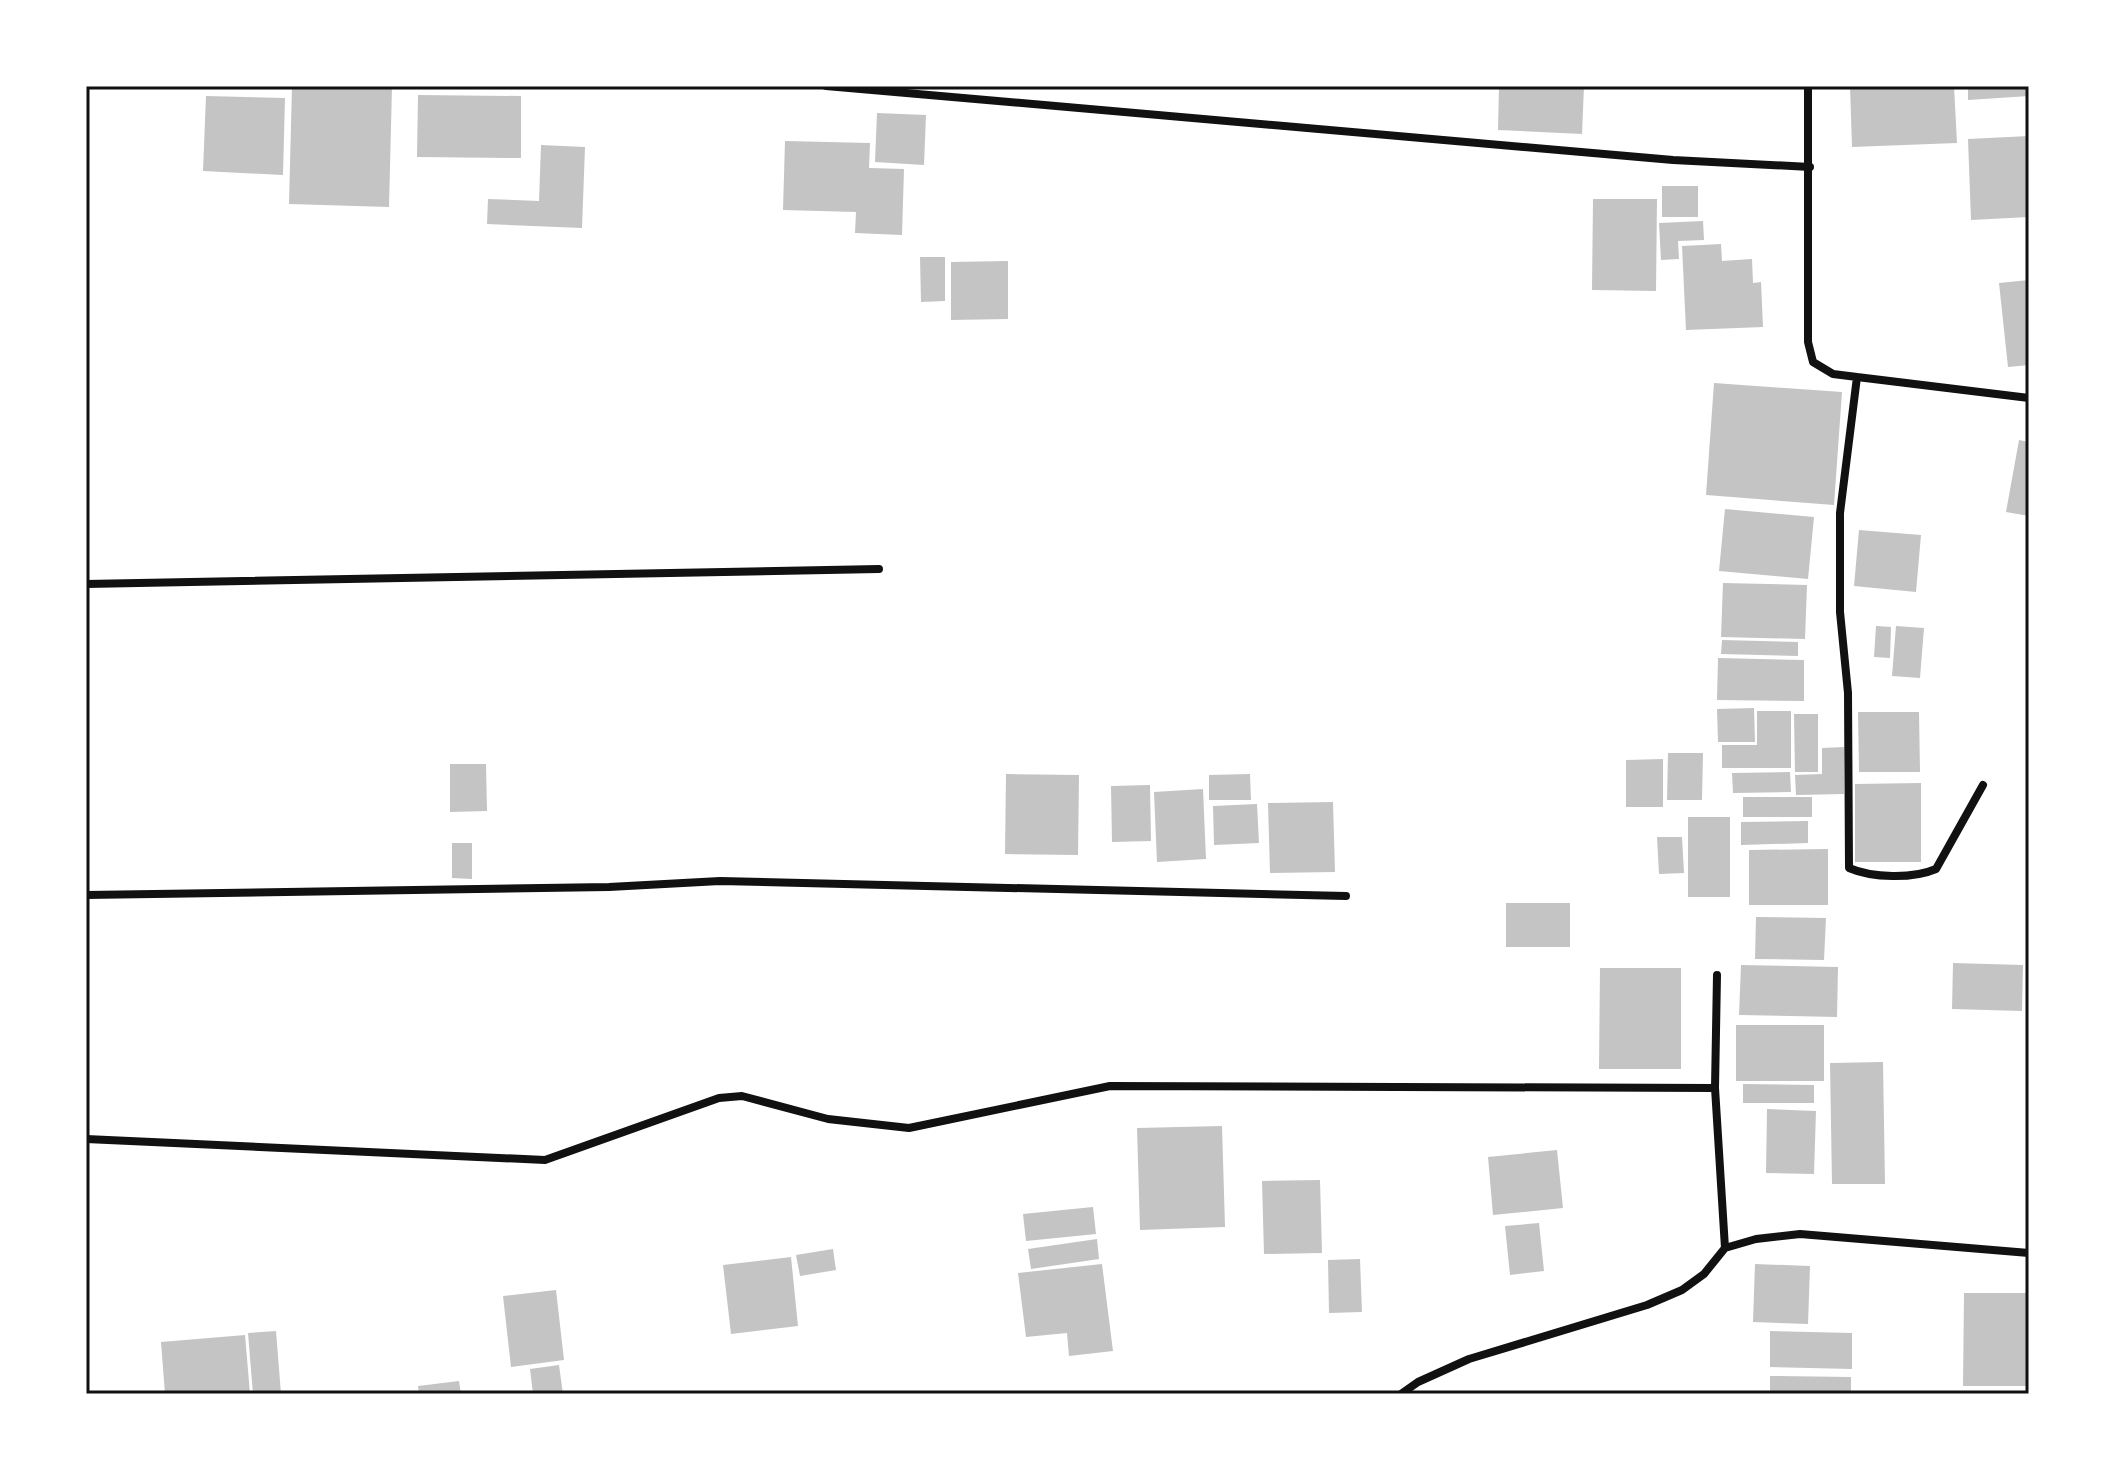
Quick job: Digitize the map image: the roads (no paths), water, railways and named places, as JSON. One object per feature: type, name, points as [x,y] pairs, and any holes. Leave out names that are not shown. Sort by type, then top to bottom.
[{"type":"street","points":[[826,86],[1673,160],[1810,167]]},
{"type":"street","points":[[1808,86],[1808,342],[1813,362],[1833,374],[2029,398]]},
{"type":"street","points":[[1857,377],[1840,513],[1840,612],[1848,693],[1849,868],[1862,873],[1893,874],[1924,874],[1936,869],[1983,785]]},
{"type":"street","points":[[86,584],[879,569]]},
{"type":"street","points":[[86,895],[609,887],[720,881],[1346,896]]},
{"type":"street","points":[[1717,975],[1715,1088],[1725,1248]]},
{"type":"street","points":[[86,1139],[545,1160],[719,1098],[742,1096],[828,1119],[909,1128],[1110,1086],[1715,1088]]},
{"type":"street","points":[[1401,1394],[1418,1382],[1469,1359],[1647,1305],[1682,1290],[1704,1274],[1725,1248],[1756,1239],[1800,1234],[2029,1253]]}]
